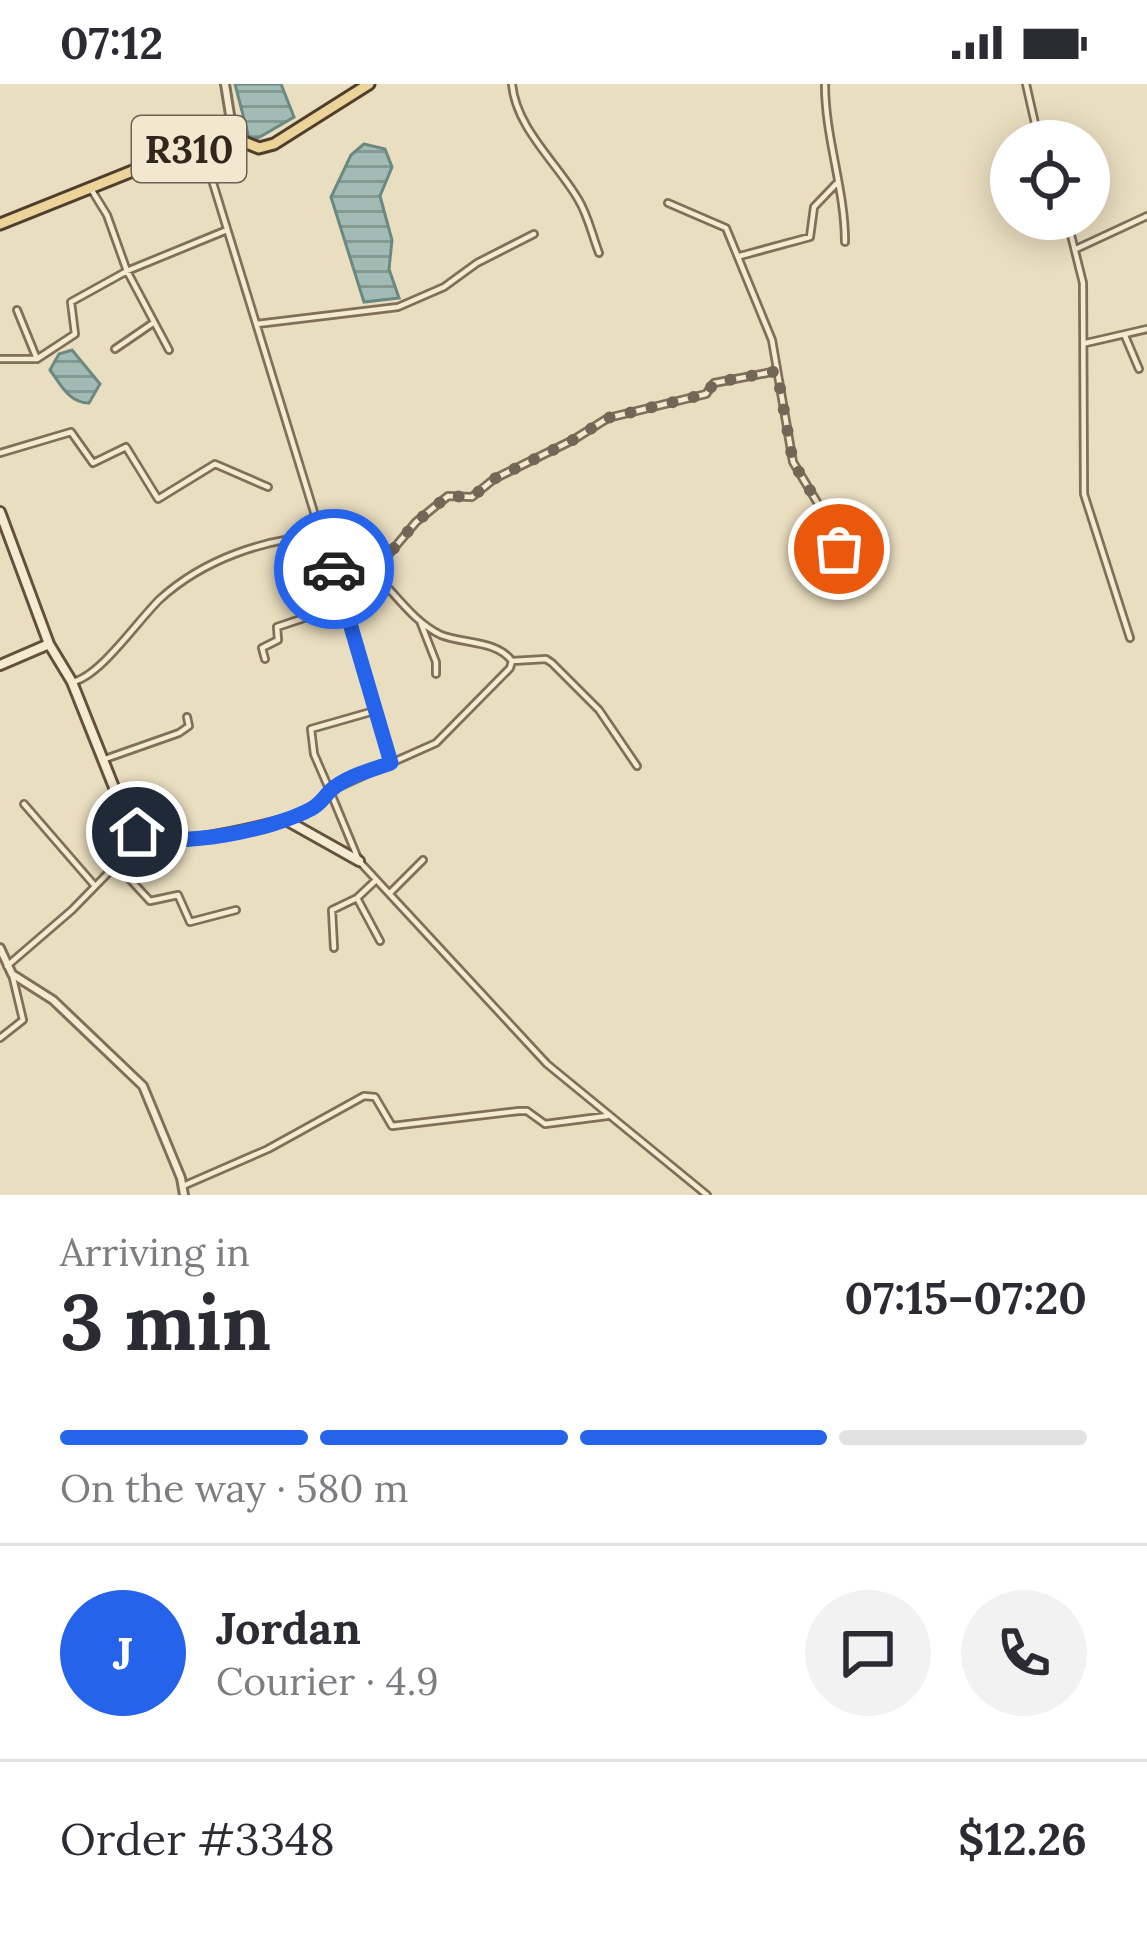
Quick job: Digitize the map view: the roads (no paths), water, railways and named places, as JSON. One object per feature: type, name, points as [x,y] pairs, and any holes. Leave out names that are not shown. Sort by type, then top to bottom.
[{"type":"main road","name":"R310","points":[[0,224],[225,134],[259,148],[274,144],[370,84]]},
{"type":"main road","points":[[0,512],[49,644],[72,682],[137,832],[163,840],[242,831],[286,820],[359,861]]},
{"type":"main road","points":[[0,665],[49,644]]},
{"type":"street","points":[[225,84],[231,121],[225,134]]},
{"type":"street","points":[[512,84],[523,116],[580,201],[598,253]]},
{"type":"street","points":[[824,84],[845,242]]},
{"type":"street","points":[[1026,84],[1035,120]]},
{"type":"street","points":[[201,144],[391,763]]},
{"type":"street","points":[[740,256],[809,237],[814,207],[836,184]]},
{"type":"street","points":[[91,189],[169,350]]},
{"type":"street","points":[[668,203],[719,222],[740,256],[772,340],[793,462],[826,517],[852,581],[855,584],[869,576]]},
{"type":"street","points":[[1076,249],[1147,216]]},
{"type":"street","points":[[0,359],[37,359],[75,334],[71,302],[127,271],[227,230]]},
{"type":"street","points":[[256,324],[398,307],[445,286],[477,263],[534,234]]},
{"type":"street","points":[[1073,240],[1084,283],[1084,494],[1130,638]]},
{"type":"street","points":[[17,310],[37,359]]},
{"type":"street","points":[[115,349],[153,323]]},
{"type":"street","points":[[1085,343],[1147,329]]},
{"type":"street","points":[[1125,336],[1138,369]]},
{"type":"street","points":[[374,572],[416,522],[448,496],[472,497],[494,479],[608,418],[706,394],[714,383],[777,371]]},
{"type":"street","points":[[0,453],[70,432],[93,463],[126,446],[158,500],[214,464],[268,487]]},
{"type":"street","points":[[72,682],[92,671],[158,601],[200,570],[237,553],[323,535],[374,572],[420,621],[439,634],[508,654],[510,668],[436,743],[330,791],[320,803],[286,820]]},
{"type":"street","points":[[265,658],[262,647],[278,640],[277,626],[345,604]]},
{"type":"street","points":[[420,621],[436,674]]},
{"type":"street","points":[[512,661],[546,659],[552,663],[599,710],[638,766]]},
{"type":"street","points":[[376,710],[309,731],[359,861],[547,1064],[707,1195]]},
{"type":"street","points":[[105,759],[179,733],[189,726],[188,717]]},
{"type":"street","points":[[24,804],[95,886]]},
{"type":"street","points":[[10,970],[95,886],[115,863],[118,847],[137,832]]},
{"type":"street","points":[[390,893],[423,860]]},
{"type":"street","points":[[115,863],[150,901],[178,895],[190,922],[236,910]]},
{"type":"street","points":[[334,948],[332,910],[357,898],[377,880]]},
{"type":"street","points":[[357,898],[380,940]]},
{"type":"street","points":[[0,948],[23,1020],[0,1038]]},
{"type":"street","points":[[10,970],[53,1000],[143,1086],[184,1190],[364,1096],[374,1097],[392,1126],[527,1111],[545,1124],[607,1115]]},
{"type":"water","points":[[235,84],[281,84],[294,117],[258,138],[249,138]]},
{"type":"water","points":[[364,144],[385,149],[392,167],[380,196],[392,240],[389,269],[399,298],[364,302],[331,197],[351,155]]},
{"type":"water","points":[[72,350],[100,384],[89,403],[71,397],[50,370],[59,354]]}]
